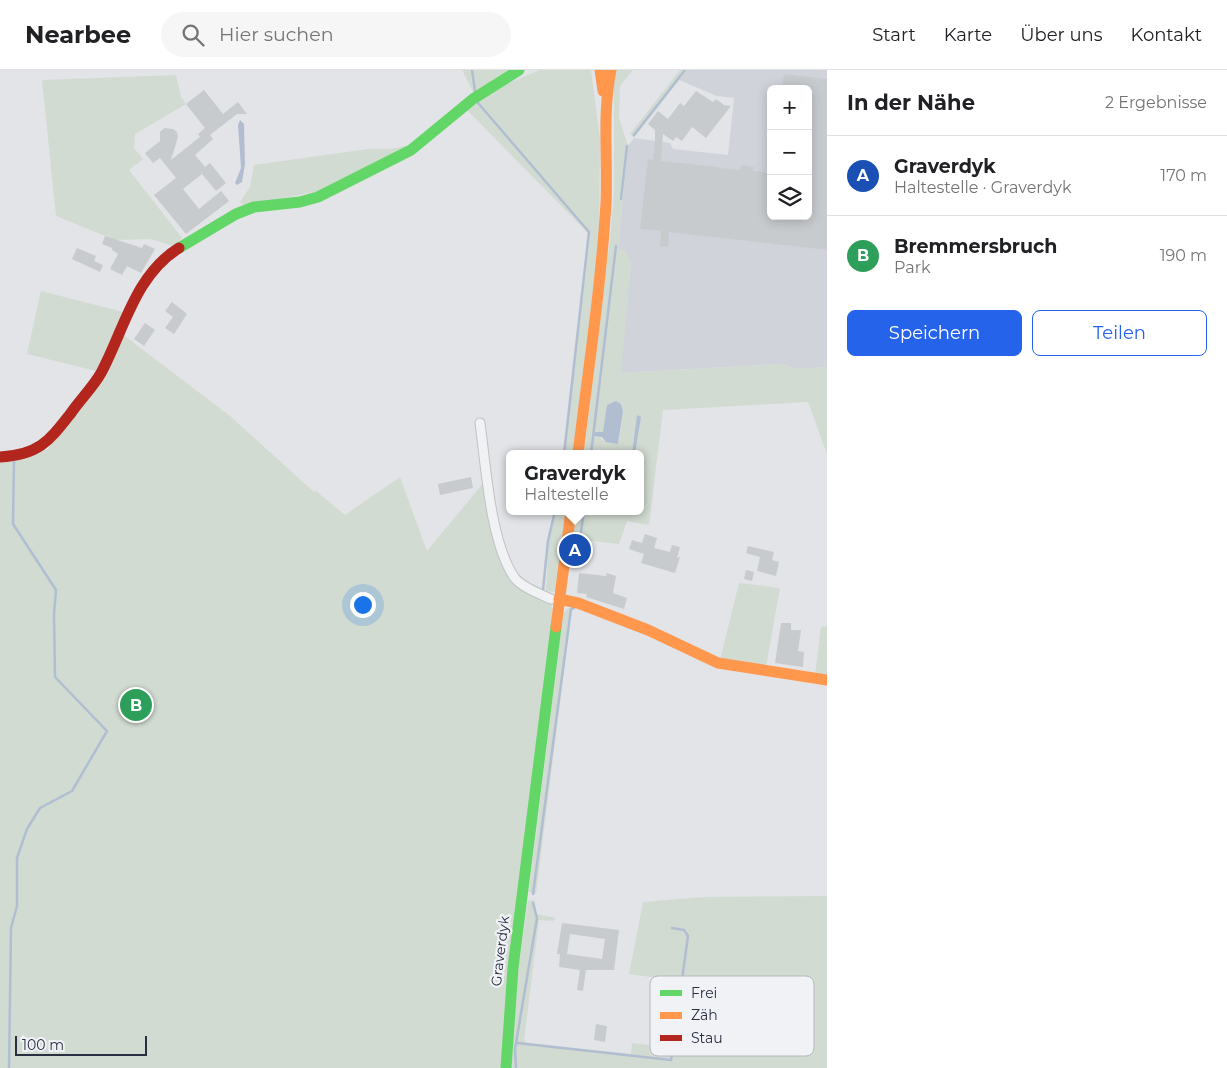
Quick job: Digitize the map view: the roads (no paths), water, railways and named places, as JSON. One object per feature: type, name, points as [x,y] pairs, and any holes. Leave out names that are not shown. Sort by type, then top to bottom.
[{"type":"main road","points":[[0,457],[17,456],[48,442],[100,374],[140,288],[168,255],[236,214],[254,207],[275,203],[300,202],[318,197],[411,150],[473,99],[519,70]]},
{"type":"main road","points":[[600,70],[606,107]]},
{"type":"main road","points":[[579,450],[603,258],[607,200],[606,107],[611,70]]},
{"type":"main road","name":"Graverdyk","points":[[506,1068],[513,968],[555,599],[569,515]]},
{"type":"main road","points":[[555,599],[578,603],[648,630],[718,663],[827,680]]},
{"type":"street","points":[[480,422],[498,534],[505,558],[515,579],[555,599]]},
{"type":"water","points":[[240,120],[244,124],[245,164],[242,182],[237,185],[235,183],[241,168],[238,125]]},
{"type":"water","points":[[616,401],[621,404],[623,411],[618,444],[606,442],[602,437],[594,436],[595,432],[603,432],[607,405]]},
{"type":"water","points":[[637,415],[641,417],[636,450],[633,450]]},
{"type":"waterway","points":[[472,70],[475,91]]},
{"type":"waterway","points":[[634,135],[685,70]]},
{"type":"waterway","points":[[478,103],[589,232],[564,450]]},
{"type":"waterway","points":[[621,199],[627,146]]},
{"type":"waterway","points":[[591,450],[616,246]]},
{"type":"waterway","points":[[9,1068],[11,928],[17,906],[17,858],[27,829],[40,808],[72,791],[107,731],[55,677],[54,614],[56,590],[13,524],[14,462]]},
{"type":"waterway","points":[[543,590],[548,541],[554,515]]},
{"type":"waterway","points":[[580,539],[583,515]]},
{"type":"waterway","points":[[533,894],[571,609],[574,608]]},
{"type":"waterway","points":[[516,1068],[515,1049],[537,918],[533,903]]},
{"type":"waterway","points":[[672,928],[684,930],[688,936],[683,976]]},
{"type":"waterway","points":[[517,1043],[671,1060],[672,1056]]},
{"type":"place","name":"Graverdyk","points":[[575,550]]},
{"type":"place","name":"Bremmersbruch","points":[[136,705]]}]
